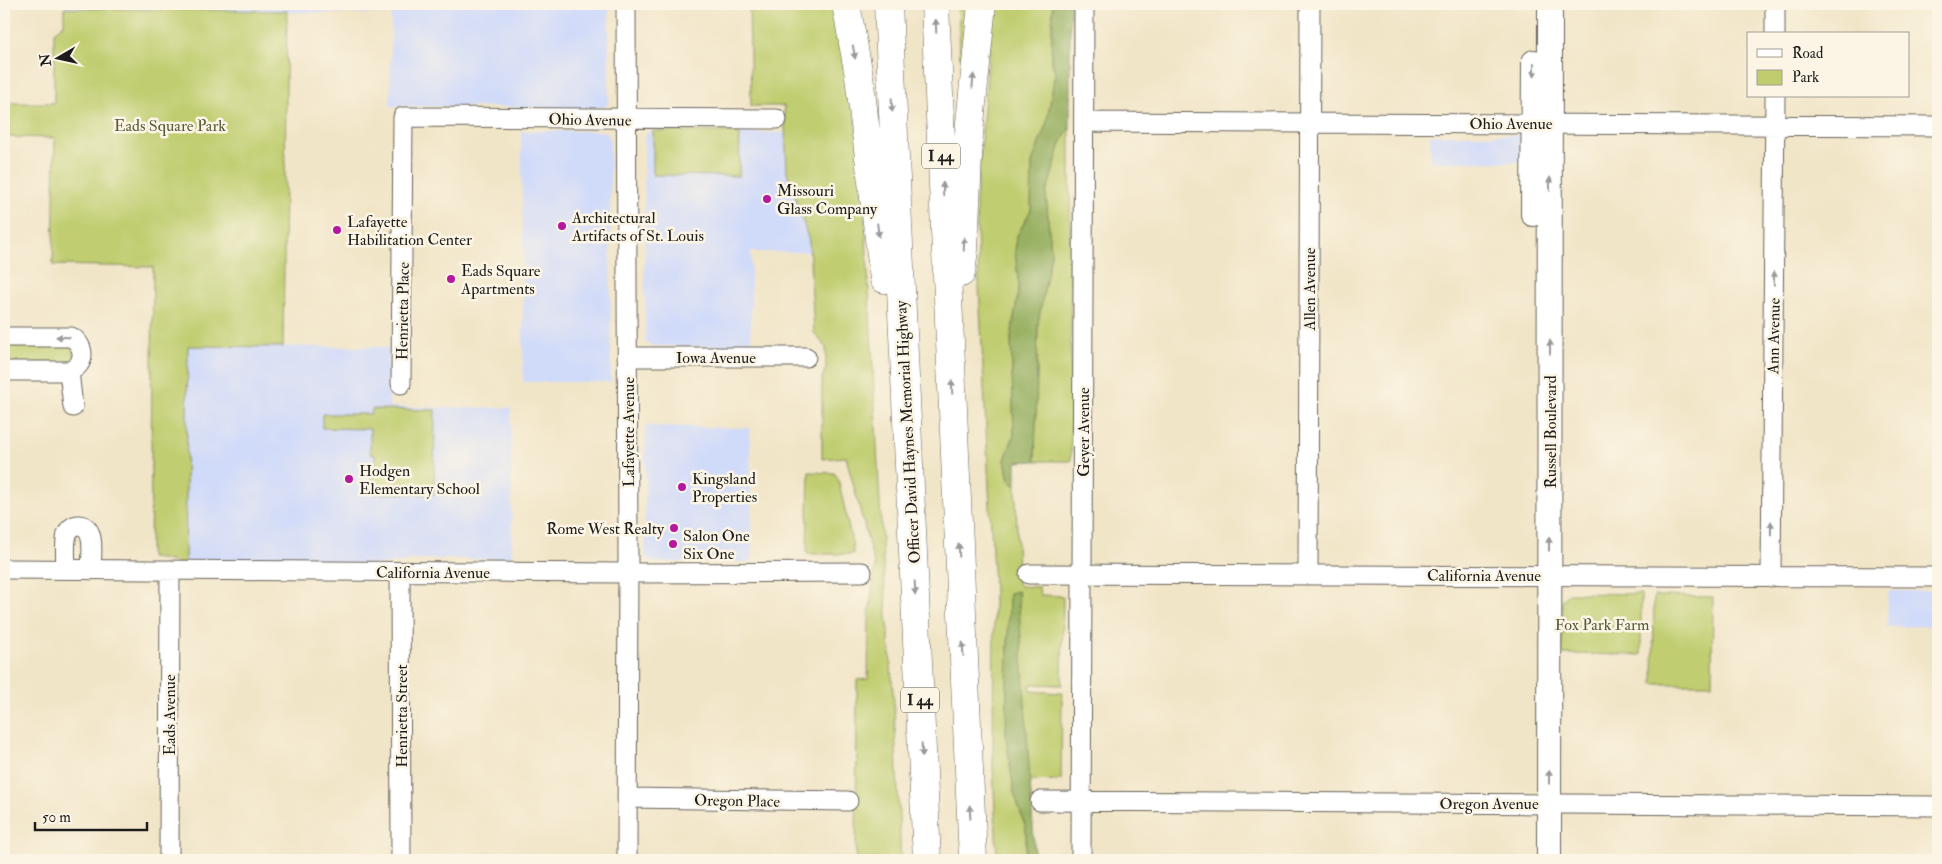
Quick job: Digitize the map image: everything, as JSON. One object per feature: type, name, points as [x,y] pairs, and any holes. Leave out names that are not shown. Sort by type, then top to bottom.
[{"type":"highway","points":[[846,4],[859,76],[886,290],[904,366]]},
{"type":"highway","name":"Officer David Haynes Memorial Highway","points":[[888,4],[927,860]]},
{"type":"highway","name":"I 44","points":[[935,4],[973,860]]},
{"type":"highway","points":[[948,307],[961,273],[964,249],[969,133],[982,4]]},
{"type":"main road","name":"Russell Boulevard","points":[[1534,4],[1542,123]]},
{"type":"main road","name":"Russell Boulevard","points":[[1533,860],[1541,804],[1542,123],[1550,4]]},
{"type":"main road","name":"Russell Boulevard","points":[[1541,804],[1549,860]]},
{"type":"street","name":"Lafayette Avenue","points":[[626,4],[628,357],[627,860]]},
{"type":"street","name":"Geyer Avenue","points":[[1081,860],[1084,4]]},
{"type":"street","name":"Allen Avenue","points":[[1308,574],[1310,4]]},
{"type":"street","points":[[1775,4],[1775,32]]},
{"type":"street","name":"Ann Avenue","points":[[1771,576],[1775,98]]},
{"type":"street","name":"Ohio Avenue","points":[[403,117],[777,119]]},
{"type":"street","name":"Henrietta Place","points":[[401,384],[403,117]]},
{"type":"street","name":"Ohio Avenue","points":[[1084,122],[1938,126]]},
{"type":"street","points":[[4,337],[65,337],[76,340],[81,347],[82,356],[80,364],[75,369],[68,371],[4,371]]},
{"type":"street","name":"Iowa Avenue","points":[[628,357],[806,357]]},
{"type":"street","points":[[68,371],[72,407]]},
{"type":"street","points":[[66,570],[66,537],[72,527],[79,526],[86,527],[90,532],[91,570]]},
{"type":"street","name":"California Avenue","points":[[4,569],[628,573],[862,572]]},
{"type":"street","name":"Eads Avenue","points":[[169,860],[170,570]]},
{"type":"street","name":"Henrietta Street","points":[[400,572],[401,860]]},
{"type":"street","name":"California Avenue","points":[[1029,574],[1938,578]]},
{"type":"street","name":"Oregon Place","points":[[627,798],[848,801]]},
{"type":"street","name":"Oregon Avenue","points":[[1040,801],[1938,806]]},
{"type":"shaded area","points":[[64,4],[609,4],[609,100],[608,104],[602,108],[390,106],[391,14],[64,8]]},
{"type":"shaded area","points":[[521,131],[600,131],[607,133],[610,139],[611,382],[523,382]]},
{"type":"shaded area","points":[[649,131],[785,133],[787,172],[809,241],[809,252],[751,252],[751,347],[653,346],[648,344],[645,339],[644,136]]},
{"type":"shaded area","points":[[1430,135],[1524,135],[1524,162],[1430,162]]},
{"type":"shaded area","name":"Hodgen Elementary School","points":[[188,346],[389,347],[389,407],[511,408],[512,559],[416,559],[389,564],[185,565]]},
{"type":"shaded area","points":[[645,426],[750,428],[752,562],[652,562],[645,557]]},
{"type":"shaded area","points":[[1888,591],[1938,591],[1938,626],[1887,627]]},
{"type":"green space","points":[[749,4],[839,4],[863,178],[883,561],[894,704],[901,860],[856,860],[857,680],[868,679],[869,617],[875,567],[846,457],[822,459],[822,378],[826,368],[826,347],[814,333],[809,241],[787,172],[784,106],[751,106]]},
{"type":"green space","points":[[958,4],[974,4],[967,57],[960,57]]},
{"type":"green space","points":[[993,4],[1053,4],[1051,58],[1055,73],[1047,122],[1032,163],[1031,210],[1017,236],[1015,251],[1019,287],[1011,338],[1014,435],[1005,460],[1009,480],[1016,486],[1018,583],[1020,586],[1039,587],[1040,595],[1063,596],[1062,685],[1031,684],[1030,691],[1062,693],[1061,780],[1029,781],[1018,591],[1009,594],[1006,736],[1014,792],[1026,829],[1026,860],[997,860],[993,765],[994,589],[976,201]]},
{"type":"green space","points":[[1053,4],[1070,4],[1070,127],[1061,143],[1046,194],[1051,254],[1038,323],[1035,461],[1016,462],[1016,486],[1009,480],[1005,460],[1014,435],[1011,338],[1019,287],[1015,251],[1017,236],[1031,210],[1032,163],[1047,122],[1055,73],[1051,58]]},
{"type":"green space","name":"Eads Square Park","points":[[64,8],[287,11],[283,347],[188,346],[185,565],[150,558],[153,267],[53,265],[55,138],[4,137],[4,103],[54,103],[54,32],[64,24]]},
{"type":"green space","points":[[1070,127],[1071,461],[1035,461],[1038,323],[1051,254],[1046,194],[1061,143]]},
{"type":"green space","points":[[653,131],[740,132],[739,176],[653,175]]},
{"type":"green space","points":[[4,344],[66,345],[72,348],[74,357],[69,363],[4,364]]},
{"type":"green space","points":[[372,409],[435,410],[434,494],[371,493],[371,466],[375,466],[375,455],[370,454],[370,429],[322,428],[322,414],[371,414]]},
{"type":"green space","points":[[809,472],[834,473],[838,478],[853,554],[807,554]]},
{"type":"green space","points":[[1018,591],[1035,860],[1026,860],[1026,829],[1014,792],[1006,736],[1009,593]]},
{"type":"green space","name":"Fox Park Farm","points":[[1569,593],[1641,594],[1641,655],[1562,654],[1562,600]]},
{"type":"green space","points":[[1654,596],[1713,597],[1712,684],[1653,684]]},
{"type":"place","name":"Missouri Glass Company","points":[[767,199]]},
{"type":"place","name":"Architectural Artifacts of St. Louis","points":[[562,226]]},
{"type":"place","name":"Lafayette Habilitation Center","points":[[337,230]]},
{"type":"place","name":"Eads Square Apartments","points":[[451,279]]},
{"type":"place","name":"Hodgen Elementary School","points":[[349,479]]},
{"type":"place","name":"Kingsland Properties","points":[[682,487]]},
{"type":"place","name":"Rome West Realty","points":[[674,528]]},
{"type":"place","name":"Salon One Six One","points":[[673,544]]}]
